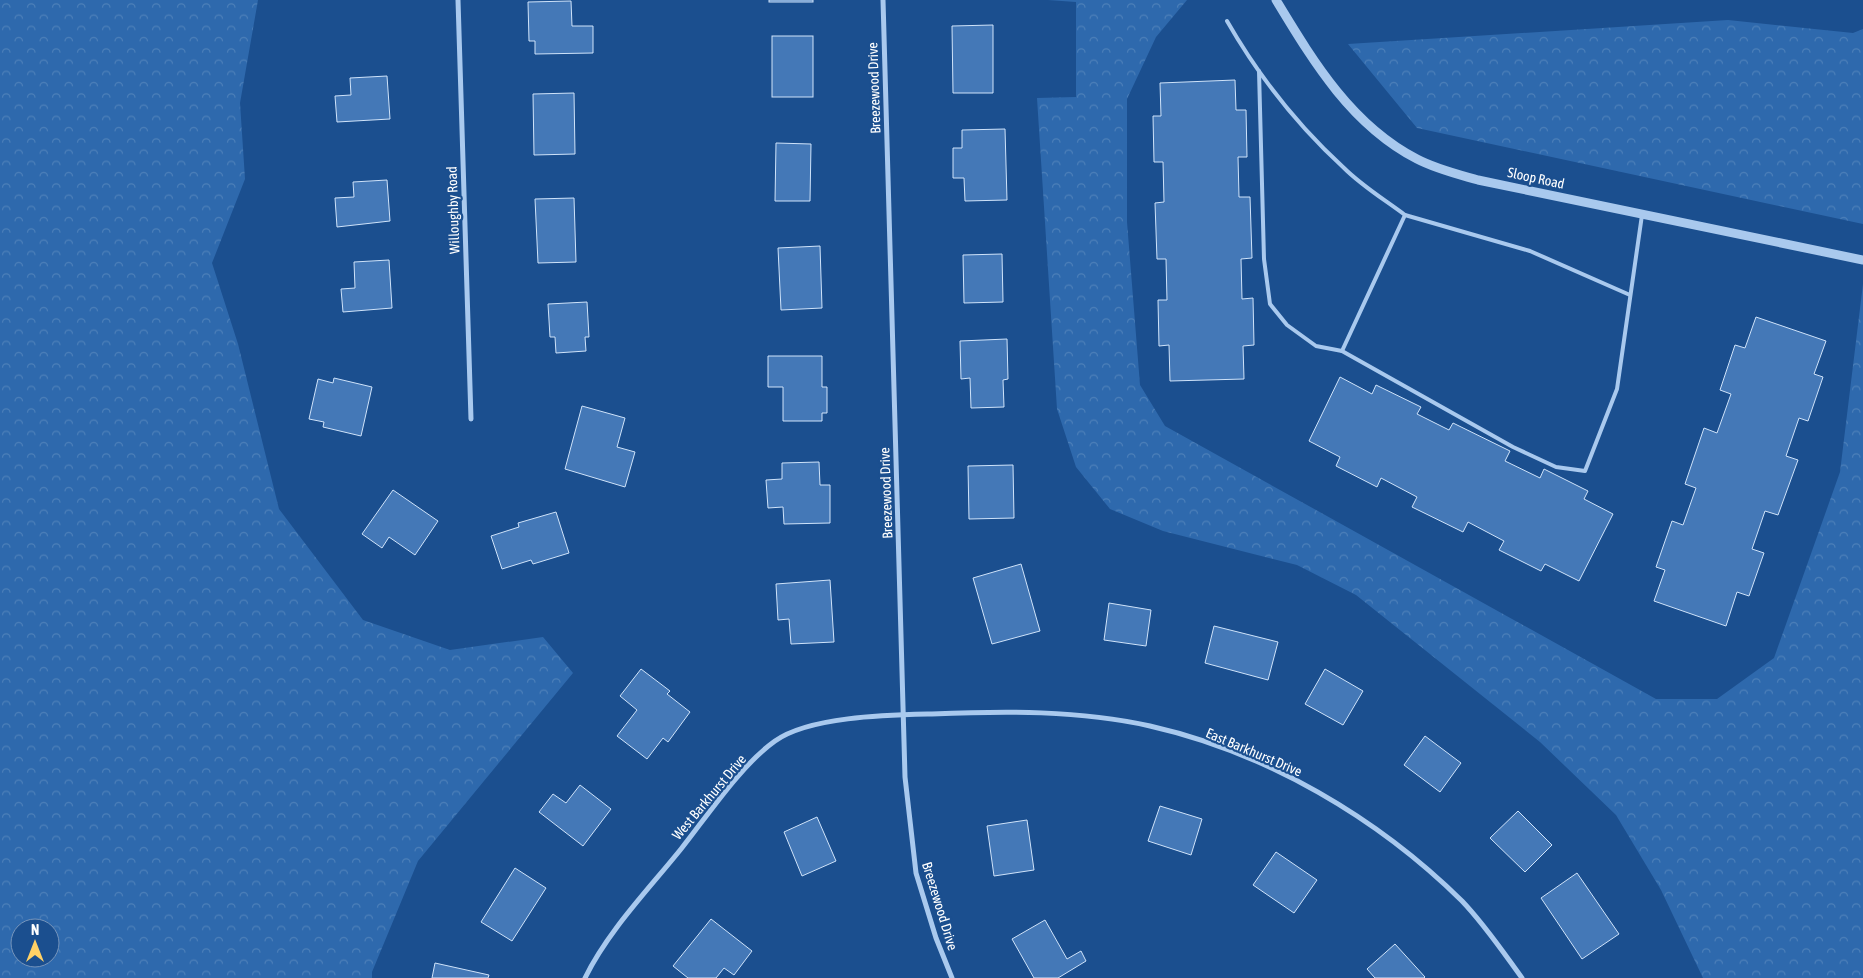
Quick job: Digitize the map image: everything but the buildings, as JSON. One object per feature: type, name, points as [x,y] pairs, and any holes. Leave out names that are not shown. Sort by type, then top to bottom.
[{"type":"street","name":"Willoughby Road","points":[[458,0],[472,419]]},
{"type":"street","name":"Breezewood Drive","points":[[883,0],[905,777],[916,873],[936,938],[952,978]]},
{"type":"street","name":"Sloop Road","points":[[1276,0],[1305,47],[1346,103],[1369,126],[1416,158],[1444,170],[1478,180],[1863,260]]},
{"type":"street","name":"East Barkhurst Drive","points":[[904,715],[1008,711],[1111,719],[1151,726],[1236,753],[1311,789],[1384,834],[1426,868],[1463,903],[1494,938],[1522,978]]},
{"type":"street","name":"West Barkhurst Drive","points":[[585,978],[618,929],[708,815],[748,766],[776,740],[804,728],[835,721],[904,715]]},
{"type":"lane","points":[[1227,21],[1259,71],[1314,139],[1345,170],[1405,215],[1530,250],[1630,295]]},
{"type":"lane","points":[[1259,71],[1264,259],[1270,304],[1287,325],[1316,346],[1342,351],[1513,447],[1556,468],[1585,471],[1617,389],[1642,214]]},
{"type":"lane","points":[[1342,351],[1405,215]]},
{"type":"green space","points":[[0,0],[258,0],[240,103],[245,179],[212,263],[238,344],[279,509],[363,620],[450,650],[543,637],[573,673],[418,861],[372,972],[372,978],[0,978]]},
{"type":"green space","points":[[1048,0],[1187,0],[1156,37],[1127,99],[1127,222],[1140,385],[1165,426],[1656,699],[1717,699],[1774,658],[1840,472],[1863,284],[1863,978],[1703,978],[1661,890],[1616,815],[1540,742],[1356,595],[1297,565],[1163,531],[1110,509],[1076,467],[1057,409],[1037,98],[1076,97],[1076,2]]},
{"type":"green space","points":[[1728,20],[1853,33],[1863,29],[1863,224],[1417,128],[1348,44]]}]
